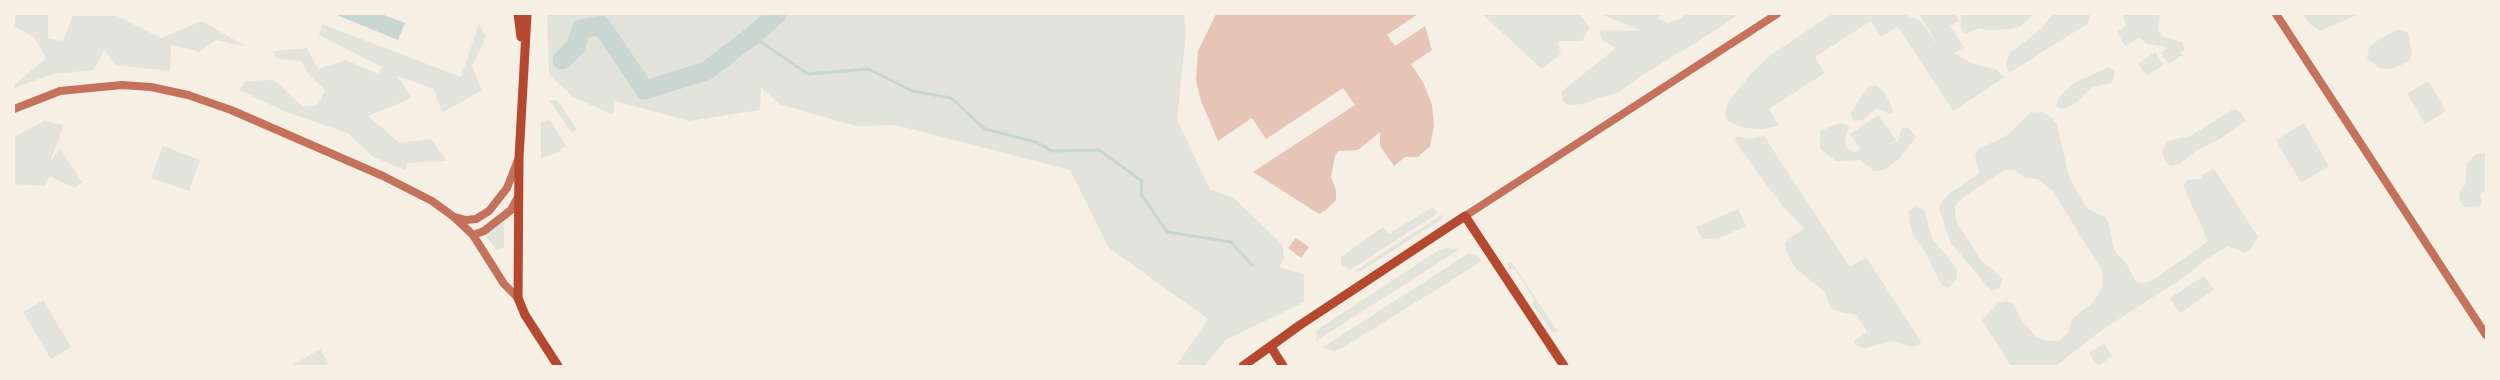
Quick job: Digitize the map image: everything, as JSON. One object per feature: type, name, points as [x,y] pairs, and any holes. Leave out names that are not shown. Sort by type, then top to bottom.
[{"type":"main road","points":[[519,14],[524,54]]},
{"type":"main road","points":[[526,14],[519,158],[518,298],[525,315],[558,366]]},
{"type":"main road","points":[[1243,366],[1465,216],[1564,366]]},
{"type":"main road","points":[[1271,347],[1283,366]]},
{"type":"street","points":[[1465,216],[1777,14]]},
{"type":"street","points":[[2276,14],[2486,335]]},
{"type":"street","points":[[14,109],[60,91],[84,87],[141,87],[188,95],[231,110],[407,186],[454,217],[473,235],[504,284],[518,298]]},
{"type":"street","points":[[454,217],[466,220],[476,219],[489,211],[500,199],[519,158]]},
{"type":"street","points":[[473,235],[484,231],[511,210],[518,197]]},
{"type":"shaded area","points":[[14,14],[48,14],[48,38],[63,41],[73,16],[117,16],[161,38],[202,21],[245,46],[215,40],[200,52],[171,45],[170,71],[115,65],[104,50],[94,70],[53,74],[14,88],[14,85],[46,58],[34,37],[14,26]]},
{"type":"shaded area","points":[[334,14],[381,14],[405,23],[398,40]]},
{"type":"shaded area","points":[[547,14],[1184,14],[1186,33],[1177,120],[1210,189],[1234,198],[1282,244],[1284,259],[1279,267],[1304,274],[1304,302],[1226,340],[1204,366],[1176,366],[1208,319],[1108,247],[1070,170],[896,125],[856,126],[779,104],[761,87],[760,110],[689,121],[615,101],[613,115],[573,97],[549,75]]},
{"type":"shaded area","points":[[1482,14],[1580,14],[1590,28],[1582,41],[1557,41],[1561,54],[1542,69]]},
{"type":"shaded area","points":[[1601,14],[1663,14],[1658,18],[1667,23],[1680,19],[1687,14],[1738,14],[1721,27],[1641,76],[1618,93],[1584,104],[1568,105],[1563,102],[1561,92],[1616,48],[1602,40],[1599,30],[1642,31]]},
{"type":"shaded area","points":[[1832,14],[1904,14],[1920,21],[1939,47],[1919,14],[1955,14],[1959,21],[1950,26],[1964,47],[1954,54],[1974,64],[1997,70],[2004,78],[1953,111],[1898,27],[1881,37],[1871,21],[1815,57],[1825,73],[1769,109],[1779,126],[1762,129],[1744,128],[1728,121],[1725,115],[1727,104],[1750,75],[1771,55]]},
{"type":"shaded area","points":[[1960,14],[2034,14],[2021,26],[2011,29],[1988,30],[1979,28],[1966,34],[1961,30]]},
{"type":"shaded area","points":[[2053,14],[2090,14],[2090,17],[2087,24],[2009,73],[2006,63],[2010,53],[2042,28]]},
{"type":"shaded area","points":[[2123,14],[2160,14],[2158,31],[2164,37],[2182,42],[2185,50],[2180,53],[2182,55],[2169,64],[2161,53],[2167,49],[2166,47],[2147,44],[2139,37],[2125,46],[2117,32],[2126,26]]},
{"type":"shaded area","points":[[2302,14],[2359,14],[2320,31],[2311,25]]},
{"type":"shaded area","points":[[322,24],[461,77],[479,24],[486,36],[472,66],[482,90],[442,113],[434,89],[397,76],[412,98],[368,116],[400,143],[431,139],[447,161],[406,163],[407,171],[373,157],[348,133],[286,112],[239,90],[246,81],[274,80],[303,107],[318,105],[325,90],[309,75],[302,61],[277,59],[273,51],[307,48],[318,69],[346,60],[378,74],[382,67],[319,35]]},
{"type":"shaded area","points":[[2398,29],[2408,33],[2412,54],[2409,61],[2389,69],[2379,68],[2367,58],[2369,47]]},
{"type":"shaded area","points":[[2155,52],[2163,65],[2147,76],[2138,64]]},
{"type":"shaded area","points":[[2109,67],[2115,72],[2112,83],[2092,87],[2076,103],[2067,107],[2062,109],[2056,106],[2059,97],[2074,83]]},
{"type":"shaded area","points":[[2428,81],[2446,111],[2425,124],[2407,94]]},
{"type":"shaded area","points":[[1876,85],[1885,93],[1893,110],[1891,114],[1876,108],[1863,120],[1853,121],[1851,114],[1859,100],[1868,88]]},
{"type":"shaded area","points":[[549,100],[558,101],[577,130],[572,133]]},
{"type":"shaded area","points":[[2234,109],[2239,111],[2246,121],[2220,139],[2197,150],[2180,164],[2170,166],[2165,162],[2162,152],[2167,141],[2190,136]]},
{"type":"shaded area","points":[[2042,112],[2052,118],[2057,125],[2069,177],[2088,209],[2103,216],[2108,221],[2114,250],[2128,266],[2137,282],[2145,283],[2156,278],[2208,241],[2183,186],[2187,180],[2199,179],[2205,173],[2214,169],[2258,237],[2250,250],[2245,253],[2228,246],[2206,259],[2187,275],[2099,332],[2056,366],[2011,366],[1982,320],[1998,303],[2006,301],[2013,304],[2023,322],[2036,336],[2047,341],[2059,341],[2068,333],[2072,319],[2090,305],[2098,295],[2103,285],[2102,270],[2052,190],[2038,179],[2025,178],[2014,170],[2004,170],[1962,198],[1955,206],[1955,217],[1958,224],[1981,260],[2003,279],[1999,289],[1992,290],[1987,286],[1951,243],[1939,209],[1950,193],[1979,172],[1975,156],[1978,149],[2006,136],[2030,113]]},
{"type":"shaded area","points":[[1878,115],[1896,140],[1890,145],[1898,141],[1902,128],[1909,128],[1916,137],[1898,160],[1884,170],[1874,171],[1860,160],[1836,161],[1820,149],[1820,132],[1830,126],[1842,123],[1849,126],[1845,140],[1846,147],[1856,153],[1860,149],[1850,134]]},
{"type":"shaded area","points":[[550,120],[566,146],[560,149],[560,152],[541,158],[541,122]]},
{"type":"shaded area","points":[[44,121],[64,125],[50,162],[60,148],[82,182],[74,188],[50,176],[45,186],[14,184],[14,137]]},
{"type":"shaded area","points":[[2304,123],[2329,166],[2301,183],[2276,140]]},
{"type":"shaded area","points":[[1737,136],[1749,139],[1764,136],[1850,267],[1866,257],[1921,341],[1920,344],[1914,347],[1891,341],[1866,348],[1857,346],[1854,341],[1867,332],[1857,315],[1840,312],[1831,308],[1824,291],[1796,269],[1787,254],[1785,244],[1788,238],[1802,231],[1803,227],[1783,207],[1738,146],[1735,140]]},
{"type":"shaded area","points":[[163,146],[200,160],[189,191],[151,178]]},
{"type":"shaded area","points":[[2486,153],[2486,190],[2480,194],[2482,203],[2479,206],[2465,207],[2459,200],[2460,191],[2465,185],[2467,164],[2476,154]]},
{"type":"shaded area","points":[[1432,207],[1438,213],[1350,270],[1341,264],[1341,257],[1383,227],[1389,234]]},
{"type":"shaded area","points":[[1915,207],[1923,209],[1932,238],[1957,269],[1957,279],[1950,287],[1947,288],[1941,284],[1927,255],[1913,236],[1909,211]]},
{"type":"shaded area","points":[[1738,209],[1746,226],[1719,238],[1702,239],[1696,227]]},
{"type":"shaded area","points":[[1443,214],[1441,220],[1361,271],[1353,272]]},
{"type":"shaded area","points":[[504,218],[504,247],[497,250],[486,236],[487,231]]},
{"type":"shaded area","points":[[1445,248],[1460,249],[1316,341],[1317,330],[1439,250]]},
{"type":"shaded area","points":[[1469,253],[1478,256],[1482,261],[1344,347],[1334,351],[1322,348]]},
{"type":"shaded area","points":[[1510,261],[1558,332],[1552,332],[1532,304],[1534,299],[1514,268],[1510,270],[1507,264]]},
{"type":"shaded area","points":[[2204,276],[2214,290],[2180,313],[2170,298]]},
{"type":"shaded area","points":[[43,300],[71,347],[51,359],[23,312]]},
{"type":"shaded area","points":[[2104,343],[2112,356],[2098,366],[2089,353]]},
{"type":"shaded area","points":[[320,349],[330,366],[291,366]]},
{"type":"building","points":[[1216,14],[1418,14],[1387,35],[1395,46],[1425,26],[1432,50],[1411,64],[1424,84],[1432,105],[1434,126],[1430,146],[1418,157],[1405,157],[1394,166],[1380,146],[1380,132],[1358,150],[1338,151],[1335,156],[1331,177],[1336,190],[1336,200],[1319,214],[1253,172],[1355,105],[1343,88],[1266,139],[1252,118],[1218,141],[1201,101],[1196,81],[1198,51]]},
{"type":"building","points":[[1296,238],[1309,247],[1301,258],[1288,248]]},
{"type":"waterway","points":[[562,60],[576,46],[581,29],[601,25],[645,90],[706,71],[752,36],[777,14]]},
{"type":"waterway","points":[[752,36],[808,74],[869,69],[912,91],[951,98],[985,129],[1036,142],[1052,151],[1099,150],[1142,181],[1141,194],[1167,232],[1231,242],[1253,266]]}]
